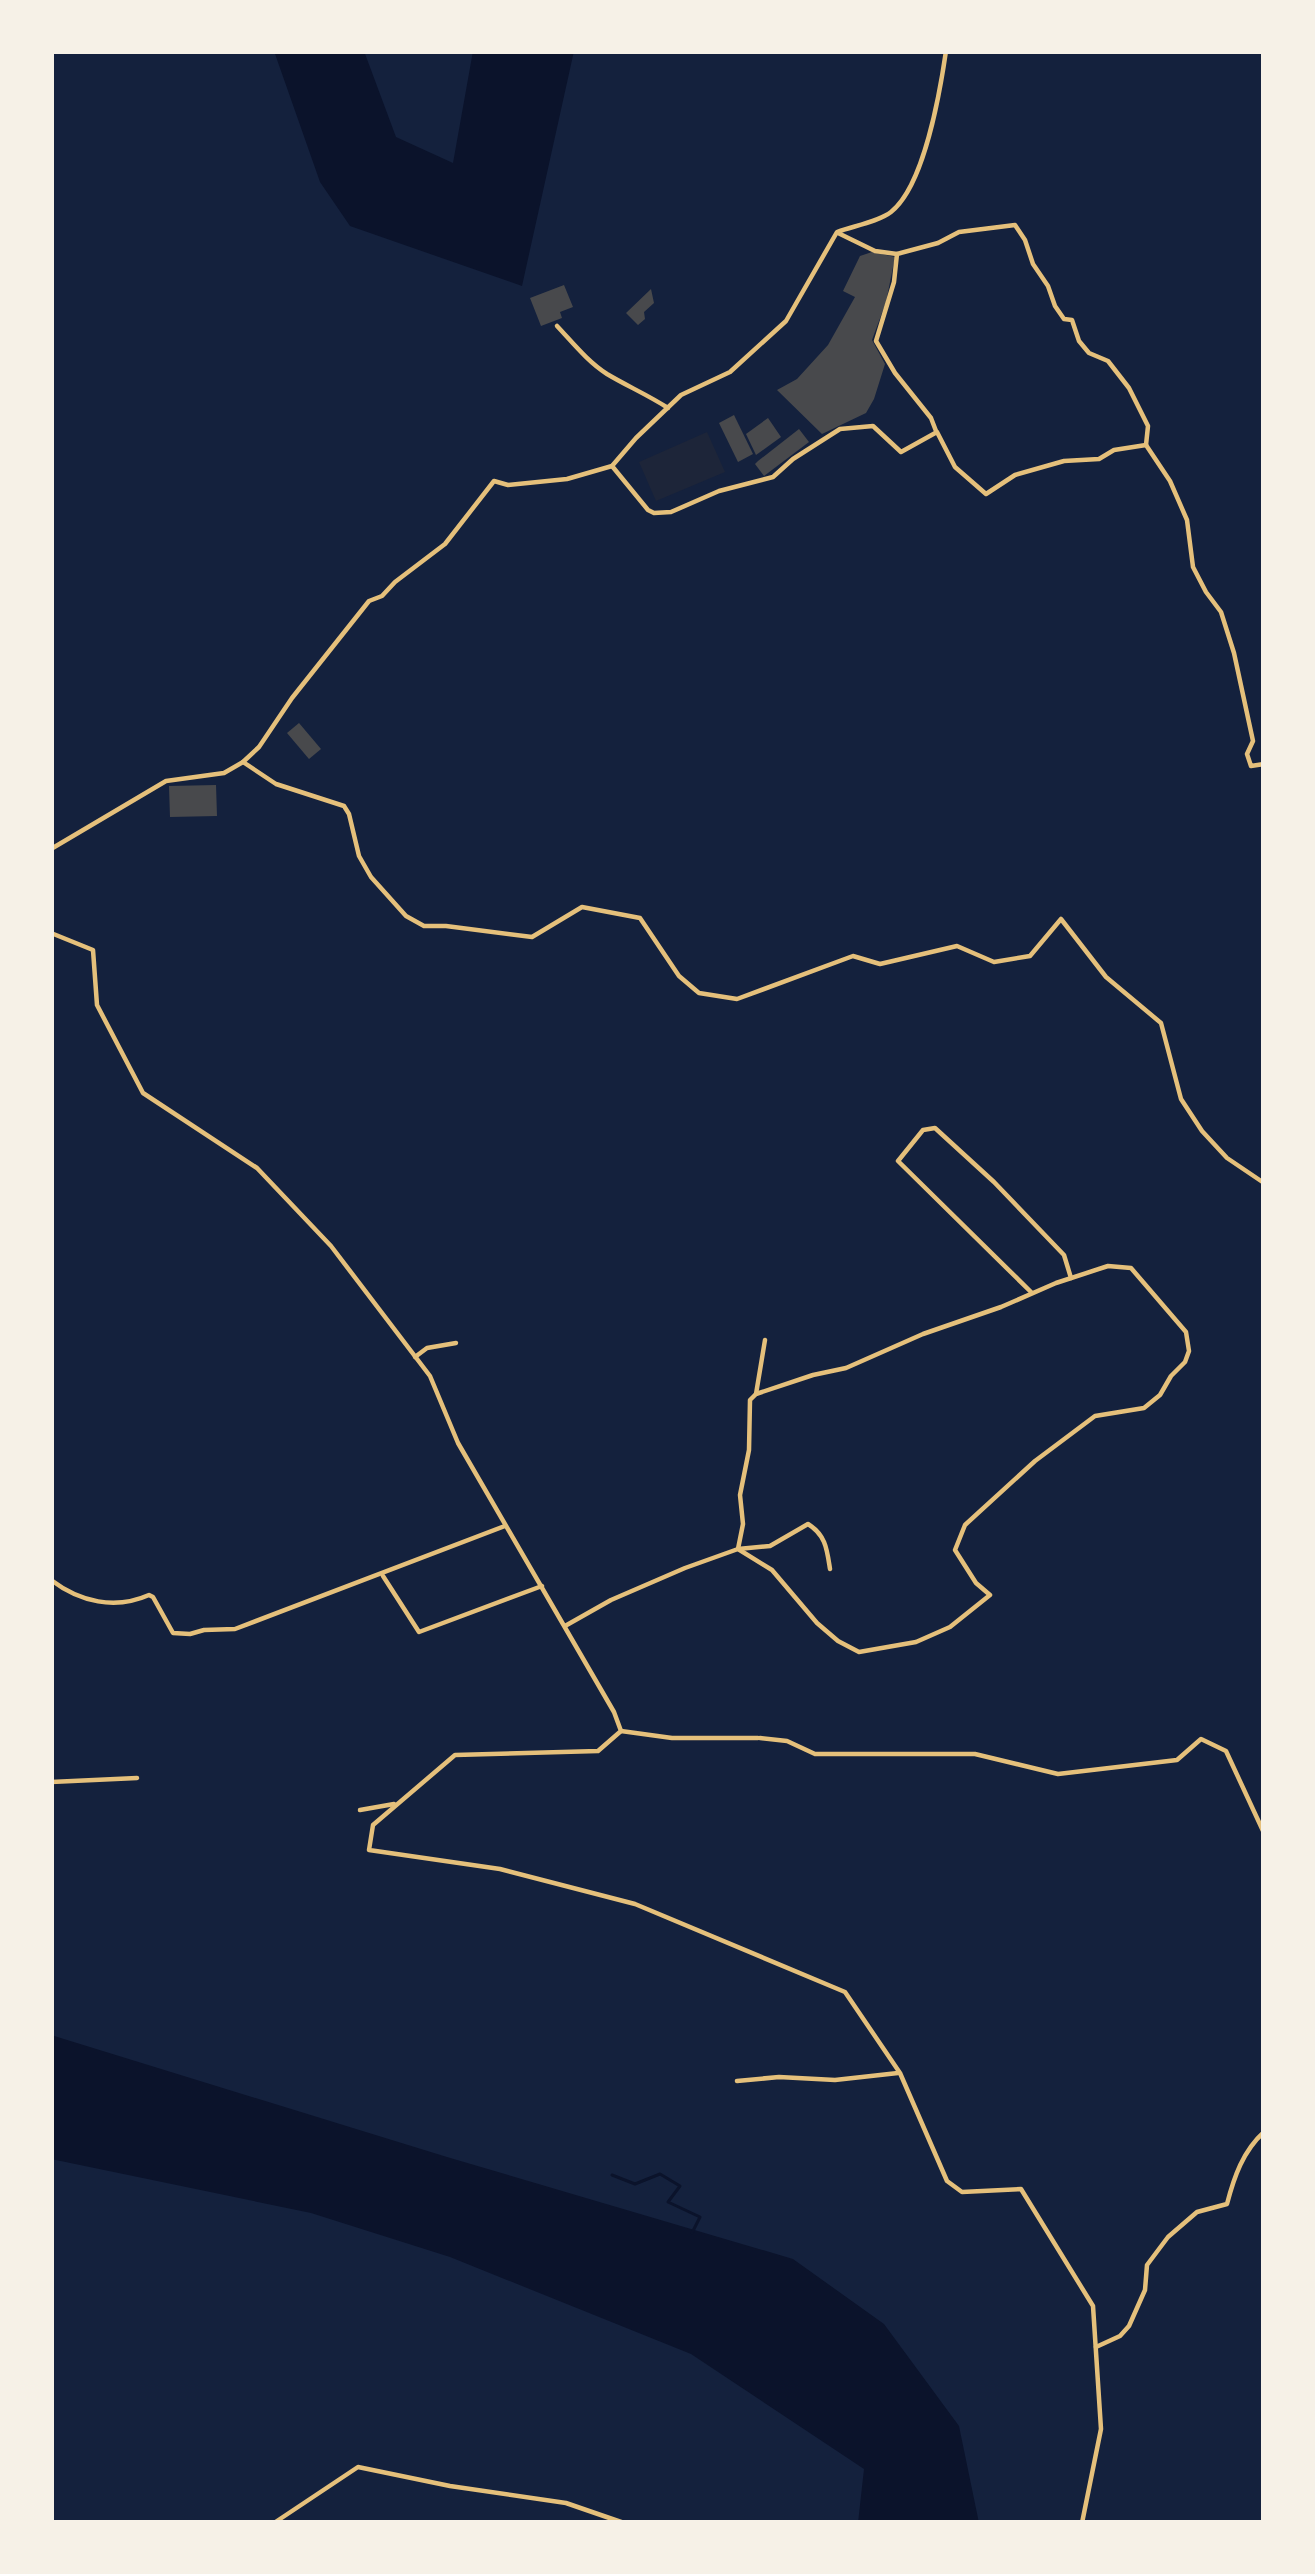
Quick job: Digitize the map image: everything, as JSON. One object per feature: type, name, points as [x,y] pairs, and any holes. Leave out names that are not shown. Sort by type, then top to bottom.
[{"type":"street","points":[[51,849],[166,781],[224,772],[243,762],[369,601],[382,596],[445,544],[494,481],[567,479],[612,466],[681,395],[730,372],[786,321],[837,232],[890,213],[915,182],[946,51]]},
{"type":"street","points":[[837,232],[875,251],[897,254],[959,232],[1015,225],[1054,306],[1064,319],[1072,320],[1079,341],[1089,352],[1108,361],[1129,388],[1148,427],[1146,445],[1170,481],[1187,520],[1193,567],[1221,612],[1234,653],[1252,741],[1247,754],[1251,766],[1264,764]]},
{"type":"street","points":[[897,254],[894,282],[876,341],[931,418],[955,467],[986,494],[1015,475],[1064,460],[1099,459],[1114,450],[1146,445]]},
{"type":"street","points":[[557,326],[610,376],[668,408]]},
{"type":"street","points":[[612,466],[648,510],[660,513],[772,477],[840,429],[873,426],[902,452],[937,433]]},
{"type":"street","points":[[243,762],[276,784],[344,806],[359,856],[371,877],[406,916],[424,926],[532,937],[582,908],[640,918],[679,976],[700,994],[736,999],[854,956],[880,964],[957,946],[994,962],[1030,956],[1061,919],[1106,977],[1161,1023],[1181,1099],[1202,1131],[1227,1158],[1264,1183]]},
{"type":"street","points":[[51,933],[93,950],[97,1005],[143,1093],[257,1168],[331,1246],[430,1376],[458,1443],[621,1731]]},
{"type":"street","points":[[1032,1294],[898,1161],[923,1130],[935,1128],[994,1182],[1064,1255],[1071,1278]]},
{"type":"street","points":[[1108,1266],[1131,1268],[1186,1332],[1190,1351],[1160,1395],[1144,1408],[1096,1416],[1035,1461],[965,1525],[955,1550],[990,1595],[950,1627],[916,1642],[859,1652],[817,1623],[772,1570],[738,1549],[750,1400],[756,1394],[846,1368],[923,1334],[1108,1266]]},
{"type":"street","points":[[756,1394],[765,1340]]},
{"type":"street","points":[[415,1357],[427,1348],[456,1343]]},
{"type":"street","points":[[565,1626],[685,1568],[738,1549],[770,1546],[808,1525],[826,1543],[830,1569]]},
{"type":"street","points":[[51,1580],[70,1593],[107,1603],[130,1602],[149,1594],[173,1634],[179,1635],[235,1628],[505,1526]]},
{"type":"street","points":[[382,1575],[418,1632],[542,1586]]},
{"type":"street","points":[[1082,2523],[1101,2429],[1093,2306],[1021,2188],[962,2192],[947,2181],[900,2073],[845,1992],[635,1904],[500,1869],[369,1850],[373,1825],[454,1755],[598,1751],[621,1731],[672,1738],[787,1741],[815,1754],[976,1754],[1058,1774],[1178,1760],[1202,1739],[1226,1750],[1264,1833]]},
{"type":"street","points":[[760,1738],[773,1743]]},
{"type":"street","points":[[51,1782],[137,1778]]},
{"type":"street","points":[[360,1810],[399,1803]]},
{"type":"street","points":[[737,2081],[835,2080],[900,2073]]},
{"type":"street","points":[[1096,2347],[1120,2336],[1129,2326],[1145,2290],[1147,2265],[1168,2237],[1197,2212],[1227,2204],[1235,2171],[1264,2132]]},
{"type":"street","points":[[274,2523],[358,2467],[566,2504],[624,2523]]},
{"type":"shaded area","points":[[274,51],[364,51],[396,137],[453,163],[473,51],[574,51],[522,286],[350,226],[320,182]]},
{"type":"shaded area","points":[[707,432],[725,472],[656,501],[639,462]]},
{"type":"shaded area","points":[[51,2035],[793,2259],[884,2324],[959,2426],[979,2523],[858,2523],[864,2469],[691,2354],[450,2257],[311,2213],[51,2159]]},
{"type":"building","points":[[872,252],[895,257],[872,340],[885,364],[866,413],[822,434],[777,390],[797,379],[828,345],[855,297],[843,291],[860,256]]},
{"type":"building","points":[[564,285],[573,307],[560,312],[562,318],[541,326],[530,298]]},
{"type":"building","points":[[651,289],[654,303],[638,325],[626,313]]},
{"type":"building","points":[[734,415],[753,454],[738,462],[719,423]]},
{"type":"building","points":[[768,418],[781,437],[756,455],[746,434]]},
{"type":"building","points":[[799,429],[809,442],[764,476],[755,464]]},
{"type":"building","points":[[299,723],[321,749],[309,759],[287,733]]},
{"type":"building","points":[[216,785],[217,816],[170,817],[169,786]]},
{"type":"waterway","points":[[612,2175],[635,2184],[660,2174],[680,2186],[668,2202],[700,2217],[692,2233]]}]
